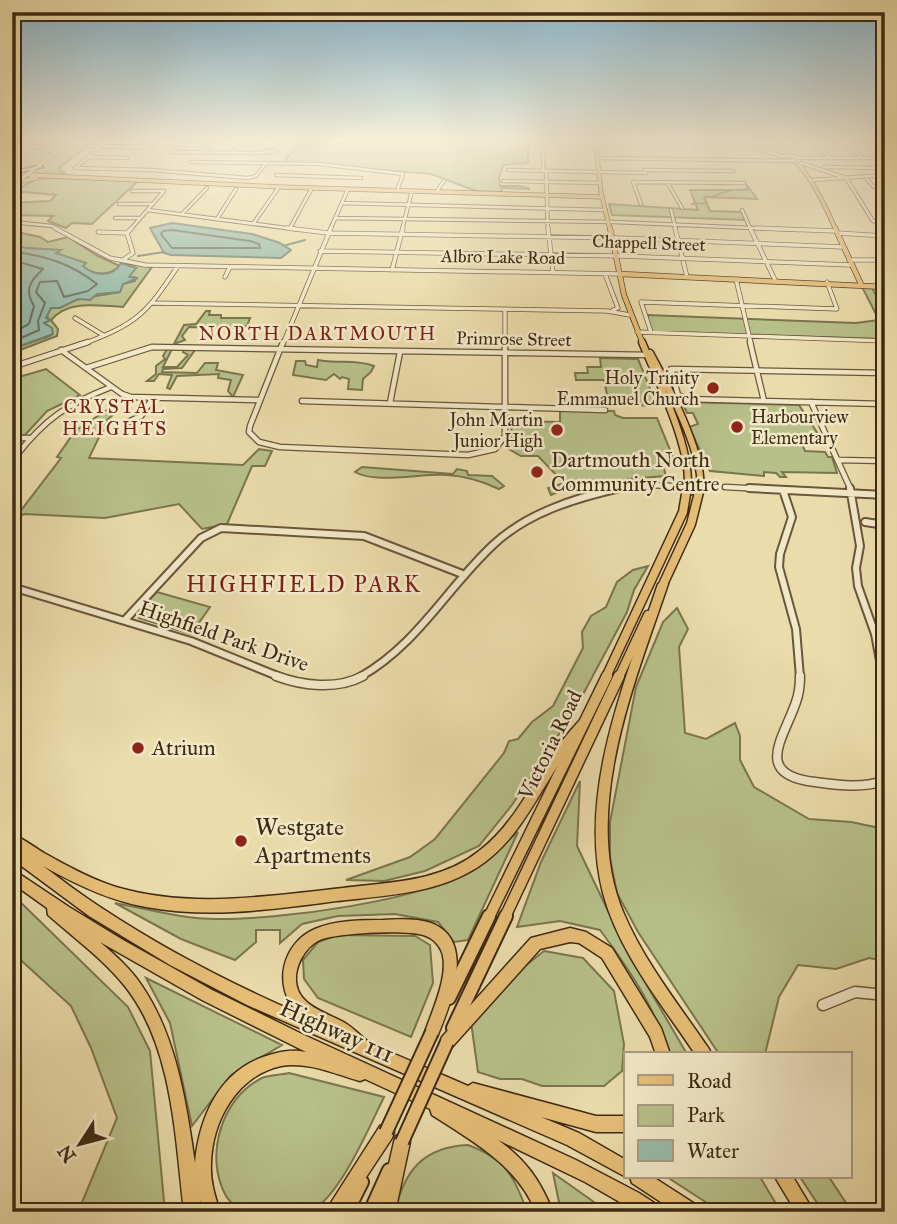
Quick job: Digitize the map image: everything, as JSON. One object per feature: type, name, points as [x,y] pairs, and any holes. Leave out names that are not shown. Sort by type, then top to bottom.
[{"type":"highway","points":[[663,584],[620,712],[604,803],[601,848],[610,893],[621,920],[648,969],[703,1052]]},
{"type":"highway","points":[[12,840],[47,863],[117,893],[169,904],[220,906],[278,902],[421,884],[458,872],[488,852],[518,820],[567,741],[583,724]]},
{"type":"highway","name":"Highway 111","points":[[12,851],[94,911],[175,960],[252,1000],[573,1139],[624,1168]]},
{"type":"highway","name":"Highway 111","points":[[12,875],[35,893],[173,979],[251,1019],[555,1157],[618,1189],[653,1212]]},
{"type":"highway","points":[[35,893],[122,973],[150,1012],[164,1042],[192,1212]]},
{"type":"highway","points":[[372,1054],[345,1031],[306,1009],[294,998],[289,984],[291,966],[298,950],[316,934],[417,926],[437,934],[448,951],[450,967],[432,1032]]},
{"type":"highway","points":[[447,1042],[536,943],[570,935],[581,937],[607,953],[656,1033],[662,1052]]},
{"type":"highway","points":[[212,1212],[202,1179],[204,1141],[217,1107],[238,1080],[258,1067],[292,1057],[382,1078]]},
{"type":"highway","points":[[452,1088],[596,1124],[624,1124]]},
{"type":"highway","points":[[415,1093],[512,1160],[530,1182],[545,1212]]},
{"type":"highway","points":[[333,1212],[386,1132]]},
{"type":"highway","points":[[386,1212],[402,1142]]},
{"type":"highway","points":[[640,1178],[692,1212]]},
{"type":"highway","points":[[784,1178],[806,1212]]},
{"type":"main road","name":"Victoria Road","points":[[603,197],[639,332]]},
{"type":"main road","points":[[821,197],[862,284]]},
{"type":"main road","name":"Albro Lake Road","points":[[623,279],[642,275],[827,282],[885,287]]},
{"type":"main road","name":"Victoria Road","points":[[370,1212],[685,534],[694,489],[695,458],[630,315],[623,279]]},
{"type":"main road","name":"Victoria Road","points":[[347,1212],[694,489],[682,443],[649,356]]},
{"type":"street","points":[[127,233],[159,197]]},
{"type":"street","points":[[182,214],[198,197]]},
{"type":"street","points":[[217,219],[231,197]]},
{"type":"street","points":[[253,223],[272,197]]},
{"type":"street","points":[[290,228],[307,197]]},
{"type":"street","points":[[345,197],[312,269],[260,400],[249,432],[259,442],[266,445],[484,455],[503,442],[507,353],[505,309]]},
{"type":"street","points":[[392,270],[410,197]]},
{"type":"street","points":[[547,197],[553,272]]},
{"type":"street","points":[[638,197],[641,204]]},
{"type":"street","points":[[676,197],[682,208]]},
{"type":"street","points":[[859,197],[875,222],[885,223]]},
{"type":"street","points":[[342,203],[606,210]]},
{"type":"street","points":[[119,204],[153,204]]},
{"type":"street","points":[[148,210],[328,233],[613,238],[844,247]]},
{"type":"street","points":[[671,210],[687,277]]},
{"type":"street","points":[[742,210],[775,280]]},
{"type":"street","points":[[115,218],[140,218]]},
{"type":"street","points":[[335,218],[673,224],[885,236]]},
{"type":"street","name":"Albro Lake Road","points":[[12,222],[52,226],[102,254],[122,261],[178,266],[553,272],[605,274],[623,279]]},
{"type":"street","points":[[98,232],[127,233]]},
{"type":"street","points":[[122,261],[133,253],[127,233]]},
{"type":"street","name":"Chappell Street","points":[[320,251],[551,254],[765,261],[885,260]]},
{"type":"street","points":[[12,367],[103,335],[135,320],[152,303],[178,266]]},
{"type":"street","points":[[225,277],[230,267]]},
{"type":"street","points":[[605,274],[618,308],[607,311]]},
{"type":"street","points":[[736,279],[764,401]]},
{"type":"street","points":[[651,332],[641,302],[838,309],[827,282]]},
{"type":"street","points":[[152,303],[607,311],[630,315]]},
{"type":"street","points":[[75,318],[103,335]]},
{"type":"street","points":[[639,332],[885,341]]},
{"type":"street","name":"Primrose Street","points":[[86,368],[152,346],[649,356]]},
{"type":"street","points":[[61,350],[111,387],[131,397],[260,400]]},
{"type":"street","points":[[390,403],[400,352]]},
{"type":"street","points":[[885,373],[672,368],[681,398],[882,404],[885,412]]},
{"type":"street","points":[[16,456],[29,438],[56,411],[111,387]]},
{"type":"street","points":[[128,422],[141,416],[153,398]]},
{"type":"street","points":[[302,401],[605,410]]},
{"type":"street","points":[[811,402],[852,494],[860,546],[856,568],[858,586],[875,635],[885,690]]},
{"type":"street","points":[[12,438],[29,438]]},
{"type":"street","points":[[839,460],[885,461]]},
{"type":"street","name":"Highfield Park Drive","points":[[12,587],[191,641],[292,682],[334,685],[365,676],[391,661],[497,541],[529,520],[565,505],[617,489],[651,483],[694,489]]},
{"type":"street","points":[[725,487],[885,495]]},
{"type":"street","points":[[783,490],[791,510],[791,523],[781,546],[779,562],[799,645],[800,672],[797,699],[775,752],[779,765],[791,777],[807,781],[867,785],[885,780]]},
{"type":"street","points":[[865,522],[885,525]]},
{"type":"street","points":[[125,620],[201,538],[221,528],[365,536],[465,575]]},
{"type":"street","points":[[823,1005],[855,992],[885,995]]},
{"type":"green space","points":[[54,197],[121,197],[92,224],[72,223],[66,228],[48,221],[53,216],[12,215],[12,203],[50,201]]},
{"type":"green space","points":[[693,197],[704,197],[710,211],[742,212],[746,220],[612,215],[609,204],[698,210]]},
{"type":"green space","points":[[707,197],[756,197],[757,199]]},
{"type":"green space","points":[[12,231],[40,237],[48,242],[68,237],[120,266],[100,274],[90,271],[80,266],[85,263],[55,254],[61,250],[25,248],[12,244]]},
{"type":"green space","points":[[121,263],[152,267],[123,307],[84,305],[66,309],[51,320],[58,329],[57,336],[12,353],[12,349],[50,336],[52,329],[44,323],[48,321],[47,310],[73,301],[120,292],[123,284],[135,281],[134,277],[127,277],[136,268]]},
{"type":"green space","points":[[862,287],[872,288],[880,303],[885,303],[885,339],[651,332],[647,315],[856,323],[879,320]]},
{"type":"green space","points":[[206,311],[210,311],[209,315],[221,315],[221,318],[250,318],[247,326],[238,328],[189,327],[182,336],[185,340],[174,344],[184,325],[196,324]]},
{"type":"green space","points":[[167,349],[172,349],[163,367],[177,367],[188,355],[184,350],[195,350],[182,368],[163,369],[162,372],[197,373],[205,363],[218,363],[216,370],[243,375],[233,397],[228,391],[231,380],[218,378],[219,374],[177,376],[170,389],[167,388],[172,375],[159,374],[154,381],[147,381],[156,374],[156,366],[165,359],[163,356]]},
{"type":"green space","points":[[600,358],[638,359],[657,406],[609,404],[604,380],[576,380],[575,373],[588,373],[587,367],[601,367]]},
{"type":"green space","points":[[318,360],[374,366],[363,379],[362,390],[348,389],[349,379],[340,379],[334,374],[326,380],[293,375],[296,361],[305,361],[306,365],[317,367]]},
{"type":"green space","points":[[46,369],[80,395],[47,411],[25,435],[12,435],[12,379]]},
{"type":"green space","points":[[682,402],[799,405],[824,443],[801,442],[805,451],[825,452],[828,457],[832,457],[837,473],[782,472],[786,477],[780,477],[776,473],[764,472],[764,476],[710,471],[689,427],[698,424],[693,413],[687,413]]},
{"type":"green space","points":[[110,408],[116,412],[105,422],[108,425],[89,458],[243,465],[259,449],[272,451],[265,466],[252,466],[227,524],[202,529],[179,504],[105,518],[24,514],[12,516],[12,513],[19,513],[61,458],[57,457],[75,431]]},
{"type":"green space","points":[[560,411],[614,411],[615,415],[623,418],[657,418],[677,467],[663,465],[666,476],[628,479],[585,493],[568,481],[573,486],[551,495],[548,488],[564,483],[538,456],[521,456],[507,448],[511,439],[512,421],[560,422]]},
{"type":"green space","points":[[362,467],[453,474],[457,469],[467,471],[468,475],[492,476],[504,486],[499,489],[474,479],[454,476],[386,478],[355,472]]},
{"type":"green space","points":[[648,566],[634,590],[627,612],[573,713],[512,805],[479,846],[425,871],[384,881],[346,880],[410,857],[435,839],[504,753],[509,741],[518,739],[532,722],[553,706],[583,648],[582,632],[591,616],[606,607],[617,582],[633,570]]},
{"type":"green space","points":[[157,592],[210,607],[191,634],[139,618],[142,607]]},
{"type":"green space","points":[[677,608],[688,629],[679,647],[685,733],[706,739],[735,723],[740,736],[740,760],[754,787],[809,819],[851,822],[885,829],[885,961],[869,958],[836,969],[798,965],[779,997],[765,1052],[718,1052],[638,932],[617,893],[610,859],[610,822],[636,687],[663,622]]},
{"type":"green space","points":[[580,781],[577,846],[628,953],[686,1052],[668,1052],[640,989],[600,930],[560,921],[517,927],[541,862]]},
{"type":"green space","points":[[518,832],[468,940],[454,942],[438,922],[395,914],[338,916],[302,924],[280,943],[280,930],[256,930],[256,942],[235,960],[181,939],[115,903],[204,919],[276,916],[351,906],[423,890],[453,879],[477,867]]},
{"type":"green space","points":[[12,894],[128,1007],[150,1051],[165,1212],[78,1212],[117,1118],[91,1048],[71,1006],[12,952]]},
{"type":"green space","points":[[337,935],[415,936],[430,945],[433,983],[411,1037],[318,998],[304,979],[303,960],[318,942]]},
{"type":"green space","points":[[544,951],[583,958],[614,991],[624,1044],[622,1071],[604,1086],[542,1086],[522,1079],[500,1079],[478,1072],[471,1022],[515,974]]},
{"type":"green space","points":[[146,978],[282,1045],[231,1075],[192,1126],[170,1023]]},
{"type":"green space","points":[[289,1073],[384,1097],[351,1162],[329,1196],[317,1207],[298,1213],[240,1212],[226,1196],[220,1181],[217,1147],[220,1130],[236,1099],[248,1087],[262,1078]]},
{"type":"green space","points":[[468,1145],[499,1162],[513,1178],[527,1212],[395,1212],[404,1184],[418,1164],[439,1150]]},
{"type":"green space","points":[[553,1173],[608,1212],[561,1212]]},
{"type":"green space","points":[[669,1178],[761,1178],[781,1212],[721,1212]]},
{"type":"green space","points":[[801,1178],[830,1178],[852,1212],[823,1212]]},
{"type":"water","points":[[172,223],[252,234],[280,243],[291,250],[281,258],[171,255],[164,253],[150,228]]},
{"type":"water","points":[[12,244],[26,248],[61,250],[56,253],[86,263],[83,266],[87,269],[103,274],[118,268],[121,263],[136,268],[129,277],[138,278],[123,284],[120,292],[97,294],[90,300],[78,299],[60,308],[51,308],[46,318],[51,320],[44,323],[52,328],[53,334],[12,349]]},
{"type":"waterway","points":[[692,204],[705,203]]},
{"type":"waterway","points":[[283,246],[305,240]]},
{"type":"waterway","points":[[138,256],[164,252]]},
{"type":"place","name":"Holy Trinity Emmanuel Church","points":[[713,388]]},
{"type":"place","name":"Harbourview Elementary","points":[[737,427]]},
{"type":"place","name":"John Martin Junior High","points":[[557,430]]},
{"type":"place","name":"Dartmouth North Community Centre","points":[[537,472]]},
{"type":"place","name":"Atrium","points":[[138,748]]},
{"type":"place","name":"Westgate Apartments","points":[[241,841]]},
{"type":"district","name":"NORTH DARTMOUTH","points":[[318,333]]},
{"type":"district","name":"CRYSTAL HEIGHTS","points":[[115,417]]},
{"type":"district","name":"HIGHFIELD PARK","points":[[304,584]]}]
